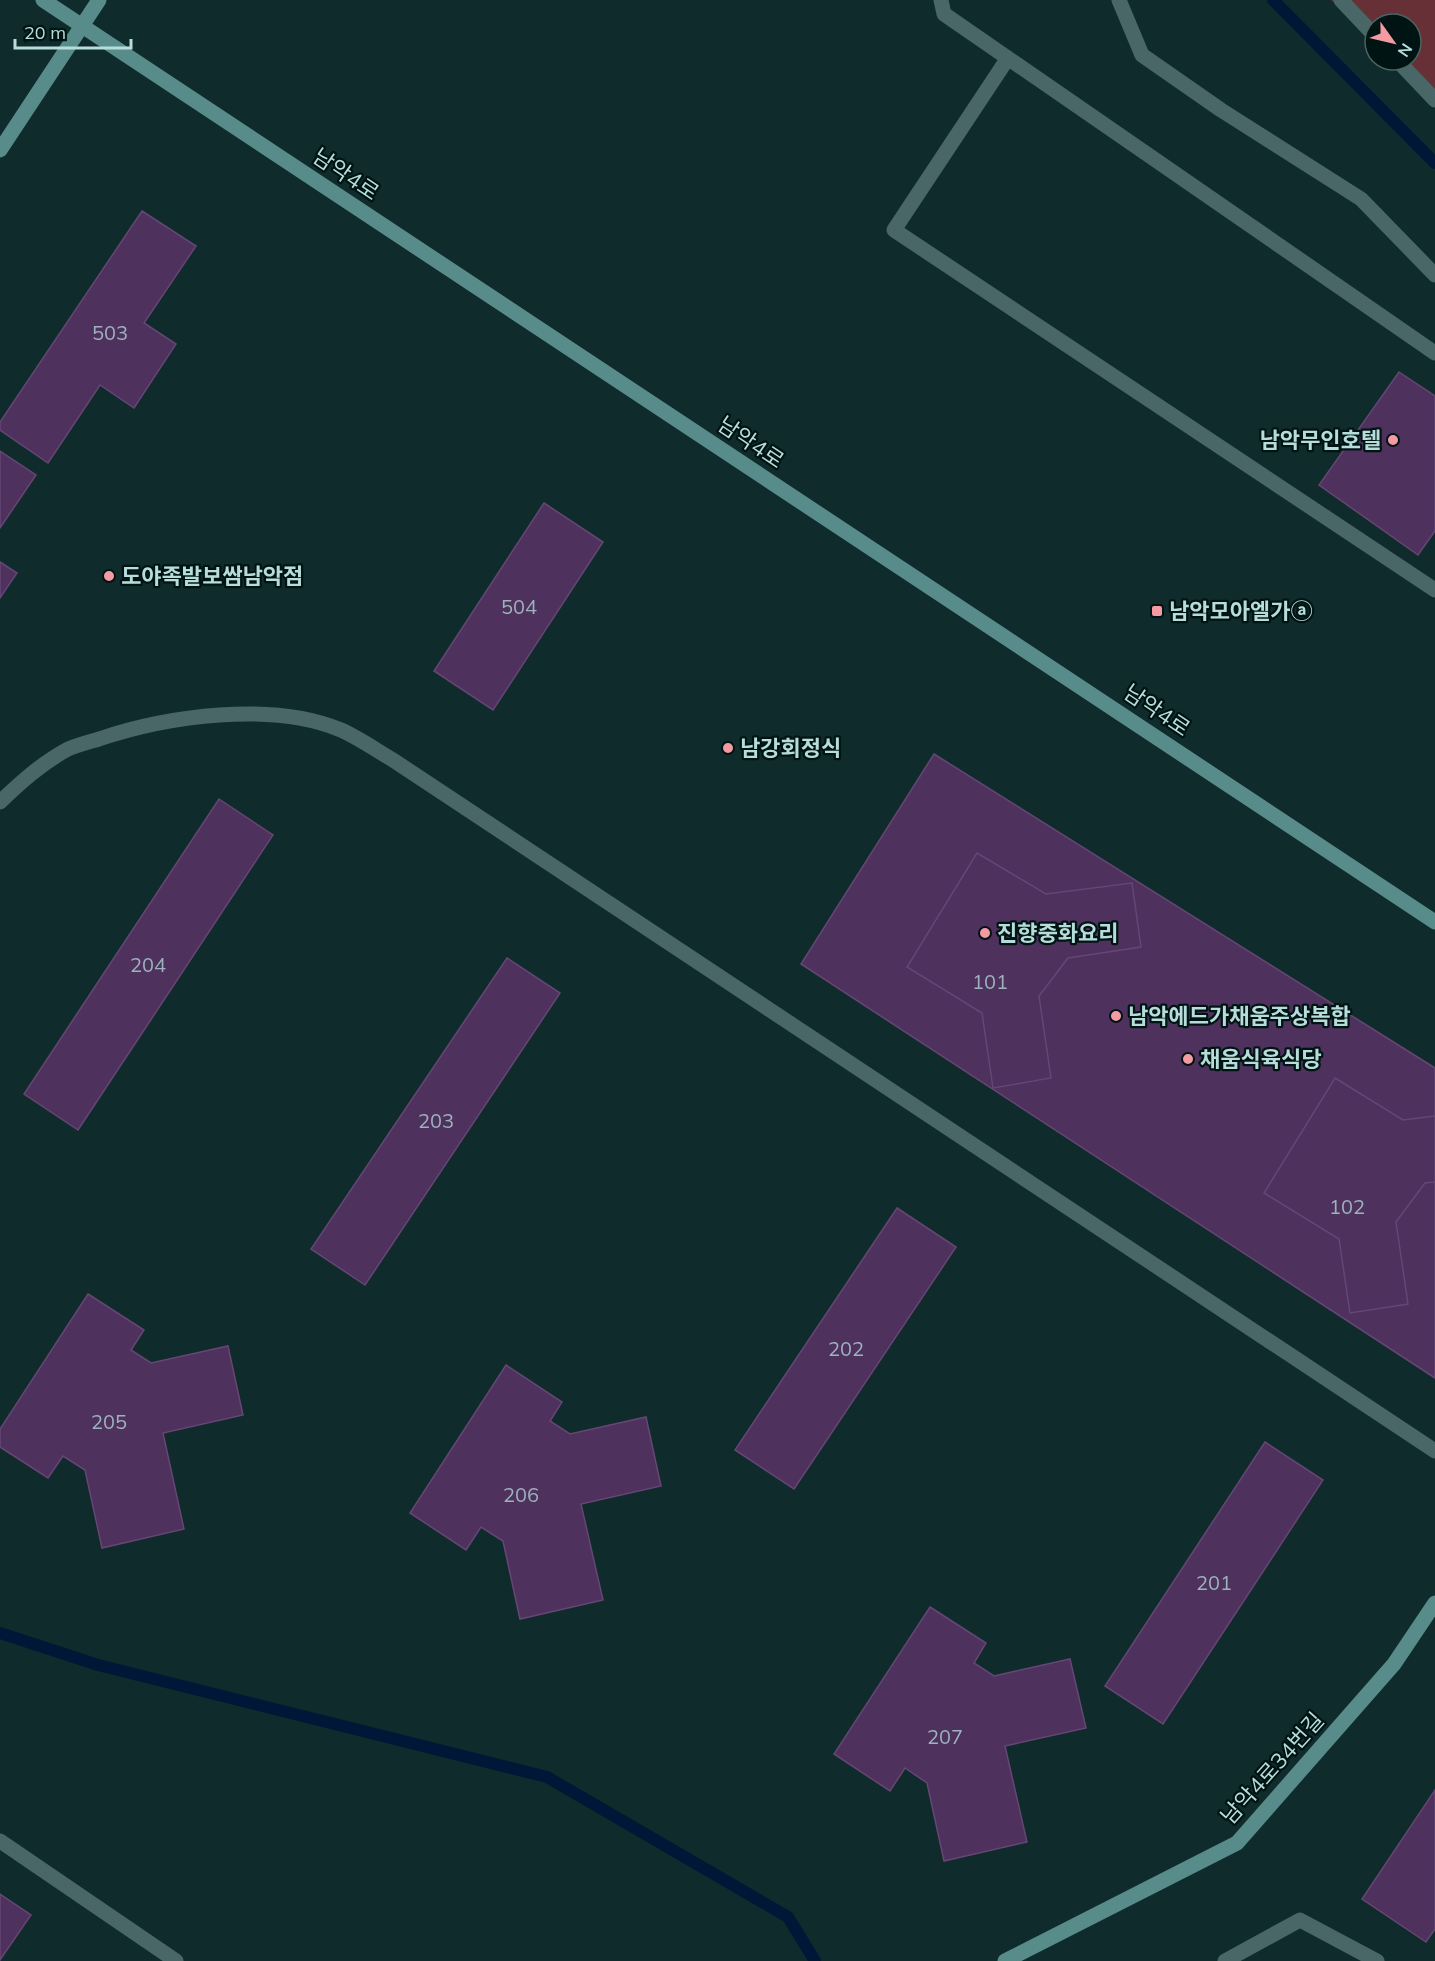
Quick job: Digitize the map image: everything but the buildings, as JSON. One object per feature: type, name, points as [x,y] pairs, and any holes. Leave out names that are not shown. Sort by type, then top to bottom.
[{"type":"street","name":"남악4로","points":[[43,0],[1435,922]]},
{"type":"street","points":[[0,150],[99,0]]},
{"type":"street","points":[[941,0],[944,14],[1435,353]]},
{"type":"street","points":[[1119,0],[1142,55],[1230,117],[1361,199],[1435,275]]},
{"type":"street","points":[[1341,0],[1363,23]]},
{"type":"street","points":[[1008,58],[894,230],[1435,590]]},
{"type":"street","points":[[1408,72],[1435,100]]},
{"type":"street","points":[[0,802],[26,777],[69,749],[131,728],[178,719],[254,713],[306,720],[341,730],[393,760],[1435,1451]]},
{"type":"street","name":"남악4로34번길","points":[[1005,1961],[1237,1843],[1394,1664],[1435,1604]]},
{"type":"street","points":[[0,1841],[176,1961]]},
{"type":"street","points":[[1225,1961],[1300,1920],[1377,1961]]},
{"type":"shaded area","points":[[1331,0],[1435,0],[1435,97],[1408,72],[1423,72],[1423,12],[1363,12],[1363,30]]},
{"type":"waterway","points":[[1273,0],[1435,163]]},
{"type":"waterway","points":[[0,1633],[98,1665],[547,1777],[788,1917],[815,1961]]},
{"type":"place","name":"남악무인호텔","points":[[1393,440]]},
{"type":"place","name":"도야족발보쌈남악점","points":[[109,576]]},
{"type":"place","name":"남악모아엘가ⓐ","points":[[1157,611]]},
{"type":"place","name":"남강회정식","points":[[728,748]]},
{"type":"place","name":"진향중화요리","points":[[985,933]]},
{"type":"place","name":"남악에드가채움주상복합","points":[[1116,1016]]},
{"type":"place","name":"채움식육식당","points":[[1188,1059]]}]
